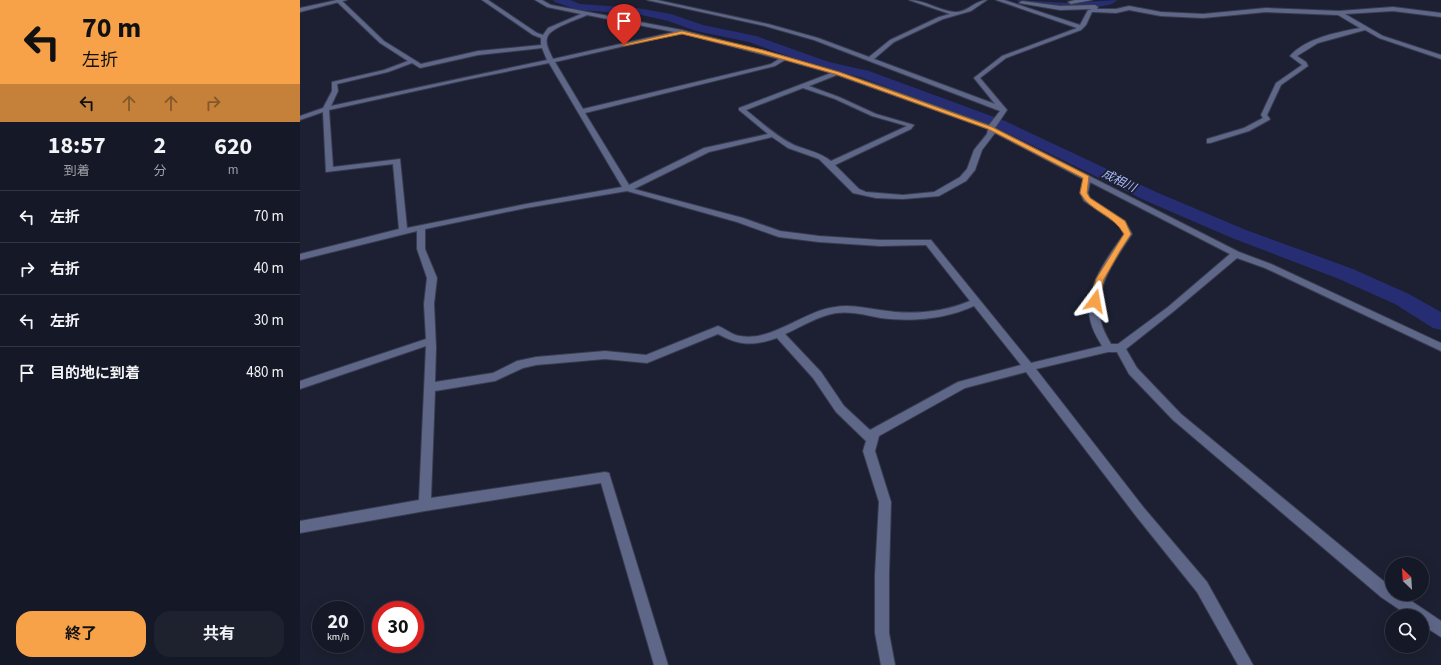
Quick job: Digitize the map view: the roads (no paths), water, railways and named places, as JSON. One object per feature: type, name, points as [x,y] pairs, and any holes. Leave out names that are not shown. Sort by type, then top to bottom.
[{"type":"street","points":[[300,10],[340,0],[382,42],[420,66],[478,53],[544,46]]},
{"type":"street","points":[[485,0],[535,34],[544,37]]},
{"type":"street","points":[[538,0],[549,6],[682,32],[785,58],[837,73],[991,126],[1236,254],[1342,300],[1441,347]]},
{"type":"street","points":[[650,0],[793,32],[1002,112]]},
{"type":"street","points":[[681,7],[689,4],[683,0]]},
{"type":"street","points":[[912,0],[956,14]]},
{"type":"street","points":[[869,60],[892,41],[941,18],[969,10],[984,0]]},
{"type":"street","points":[[1000,0],[1081,27]]},
{"type":"street","points":[[1013,0],[1050,8],[1095,8],[1116,10],[1129,8],[1161,14],[1203,16],[1266,10],[1339,13],[1393,9],[1440,15]]},
{"type":"street","points":[[1043,0],[1088,0],[1095,8]]},
{"type":"street","points":[[1002,112],[977,78],[1004,57],[1081,27],[1090,11],[1095,8]]},
{"type":"street","points":[[1339,13],[1381,37],[1441,57]]},
{"type":"street","points":[[586,14],[550,29],[544,37],[544,46],[580,112],[627,189],[740,220],[779,234],[819,239],[880,243],[928,242],[1029,368],[1140,512],[1202,587],[1246,665]]},
{"type":"street","points":[[1210,141],[1245,130],[1267,119],[1264,115],[1278,84],[1305,66],[1293,56],[1297,51],[1325,39],[1366,28]]},
{"type":"street","points":[[300,118],[326,108],[682,32]]},
{"type":"street","points":[[580,112],[773,64],[785,58]]},
{"type":"street","points":[[403,231],[398,161],[329,170],[326,108],[335,91],[334,83],[386,71],[413,61]]},
{"type":"street","points":[[837,73],[741,109],[773,135],[791,146],[822,157],[856,191],[864,194],[903,198],[936,194],[962,179],[971,170],[978,150],[991,134],[991,126],[1002,112]]},
{"type":"street","points":[[804,86],[837,98],[874,115],[911,125],[909,128],[830,164]]},
{"type":"street","points":[[300,258],[403,231],[526,206],[627,189],[707,150],[773,135]]},
{"type":"street","points":[[1087,177],[1084,193],[1087,199],[1122,223],[1128,234],[1116,250],[1100,279],[1095,301],[1096,322],[1114,348],[1133,371],[1177,417],[1386,592],[1411,609]]},
{"type":"street","points":[[422,227],[421,249],[432,278],[429,304],[430,388],[424,505]]},
{"type":"street","points":[[888,665],[882,633],[882,576],[885,502],[869,451],[874,433],[962,385],[1114,348],[1171,309],[1236,254]]},
{"type":"street","points":[[430,388],[495,377],[521,364],[605,355],[647,359],[718,330],[740,340],[755,340],[778,333],[818,314],[836,310],[855,310],[895,316],[921,316],[952,312],[976,302]]},
{"type":"street","points":[[778,333],[817,375],[840,409],[872,440]]},
{"type":"street","points":[[300,385],[430,341]]},
{"type":"street","points":[[300,527],[424,505],[605,477],[660,665]]},
{"type":"street","points":[[1429,622],[1441,630]]},
{"type":"waterway","name":"成相川","points":[[559,0],[578,7],[637,11],[671,18],[700,28],[752,39],[825,65],[864,74],[1000,124],[1150,196],[1239,234],[1346,274],[1402,299],[1441,322]]},
{"type":"waterway","points":[[1023,0],[1055,6],[1090,5],[1111,0]]}]
